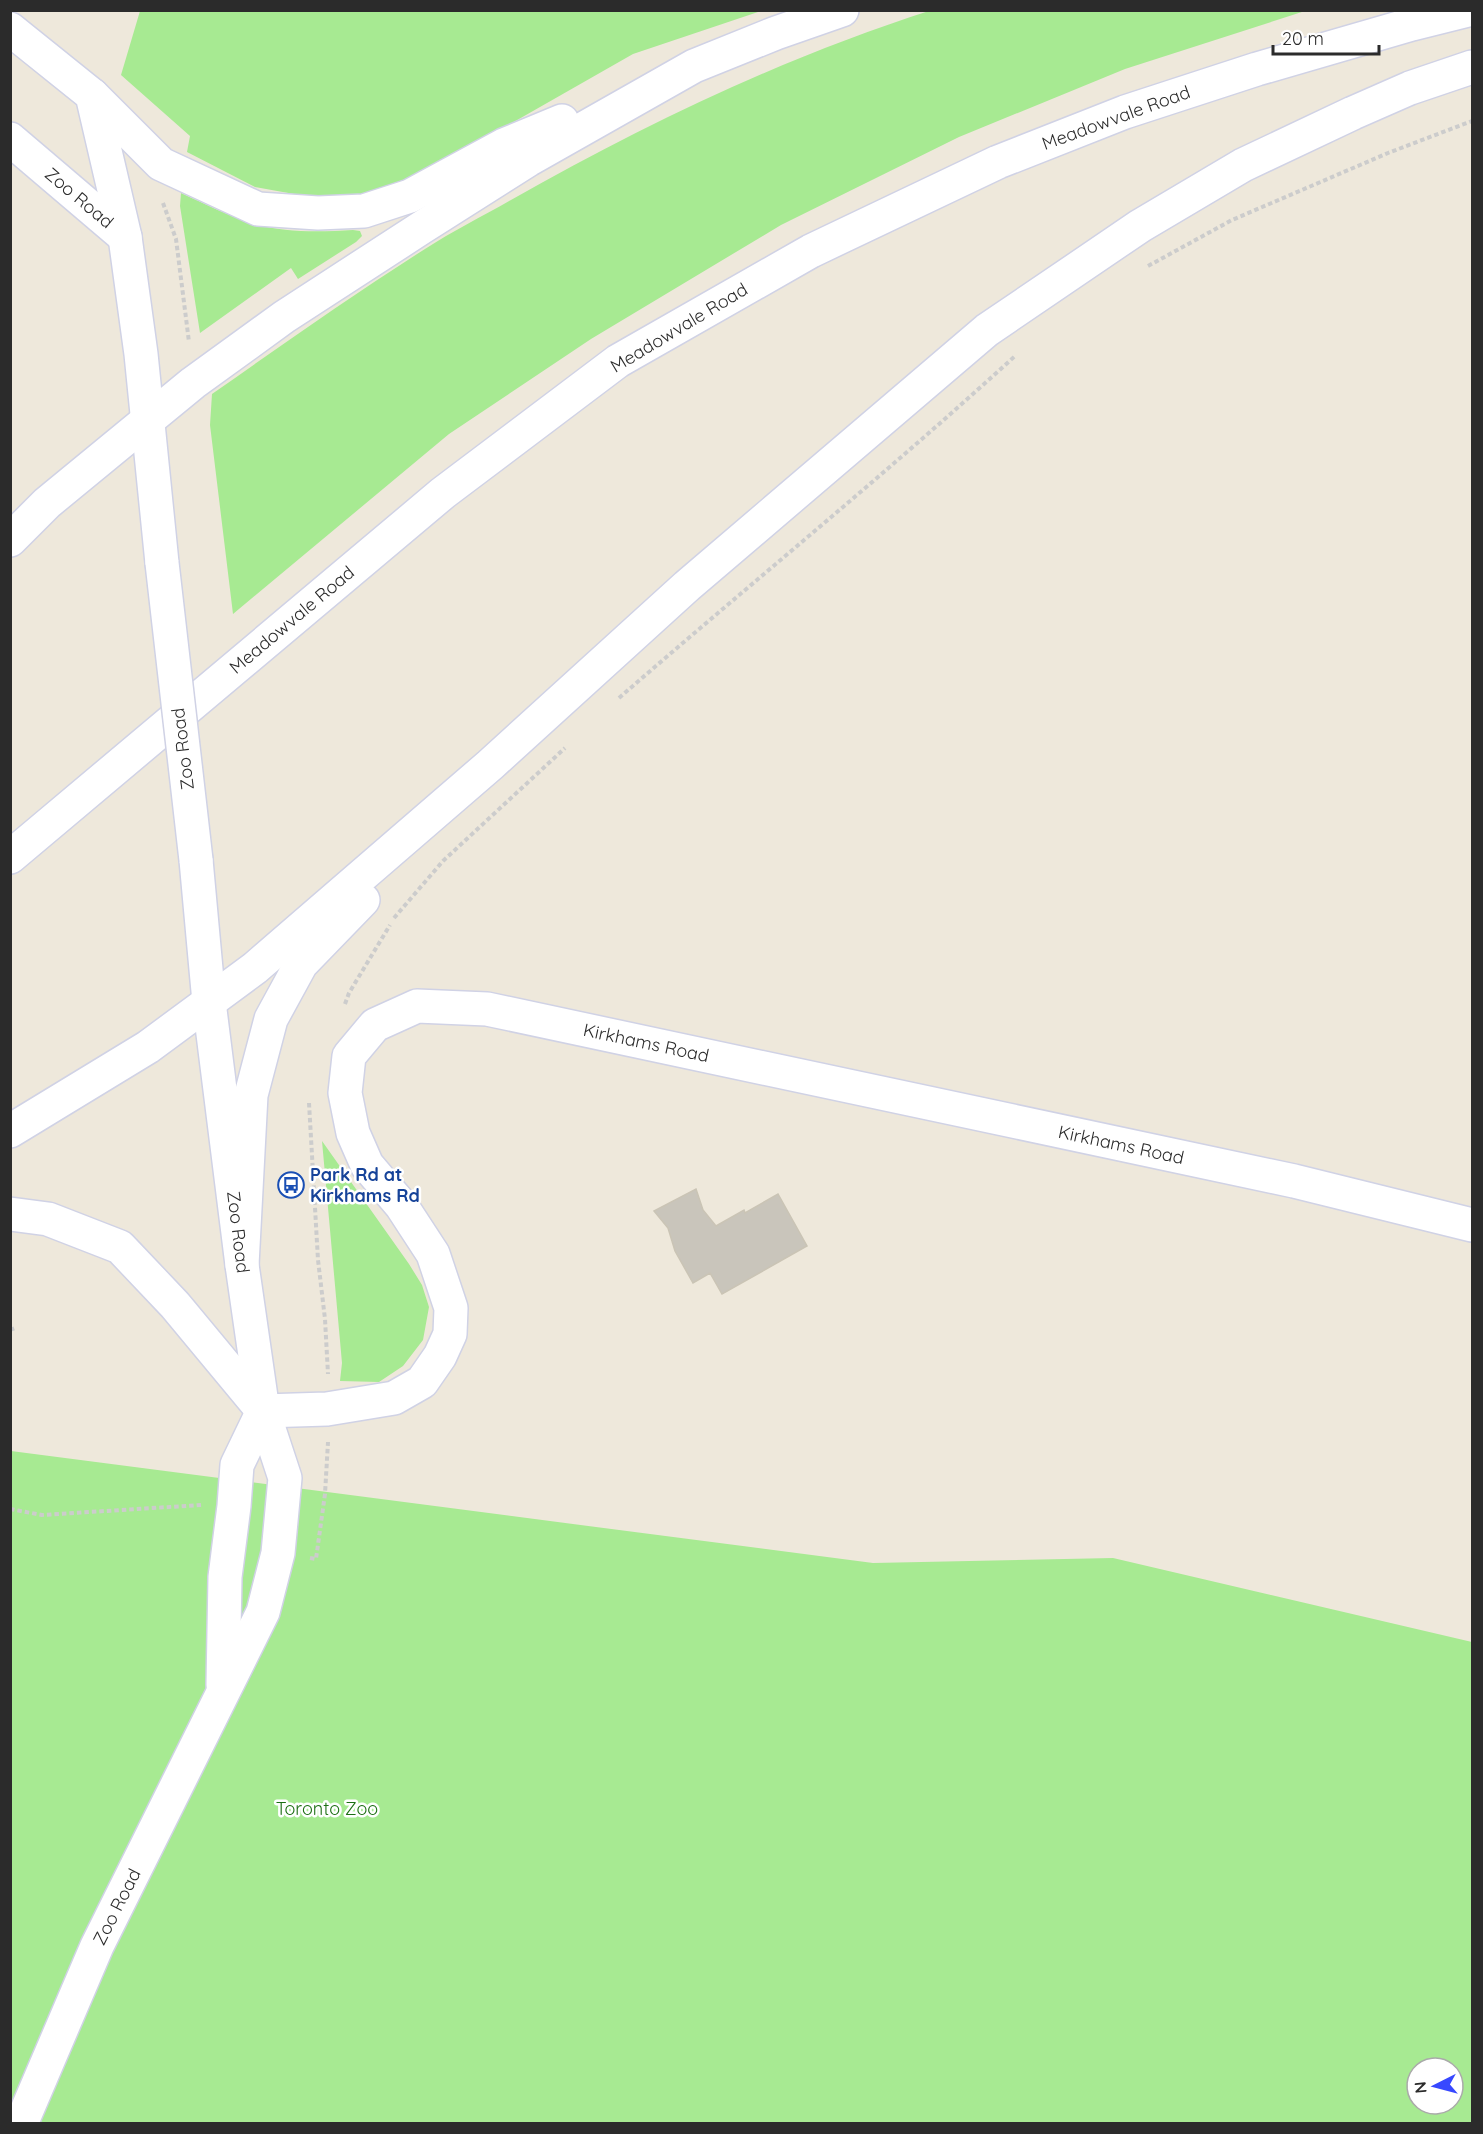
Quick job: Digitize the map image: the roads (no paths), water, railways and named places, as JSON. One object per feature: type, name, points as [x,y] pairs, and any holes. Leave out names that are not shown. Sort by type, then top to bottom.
[{"type":"main road","points":[[10,29],[92,95],[162,164],[258,209],[318,213],[364,211],[410,196],[504,145],[776,33],[842,10]]},
{"type":"main road","name":"Meadowvale Road","points":[[10,857],[442,493],[618,361],[811,251],[998,162],[1125,112],[1257,69],[1468,10]]},
{"type":"main road","points":[[10,540],[47,502],[193,383],[284,317],[528,160],[694,66]]},
{"type":"main road","points":[[10,1131],[148,1047],[255,969],[490,765],[687,586],[987,330],[1140,226],[1243,165],[1410,88],[1473,67]]},
{"type":"main road","points":[[92,95],[125,237]]},
{"type":"main road","name":"Zoo Road","points":[[10,139],[125,237],[141,354],[196,860],[209,1002],[242,1265],[263,1411],[285,1478],[278,1552],[263,1612],[97,1946],[21,2124]]},
{"type":"main road","points":[[242,1265],[251,1095],[271,1019],[301,964],[490,765]]},
{"type":"main road","name":"Kirkhams Road","points":[[263,1411],[327,1409],[394,1398],[422,1382],[440,1356],[450,1334],[451,1308],[433,1254],[401,1205],[368,1165],[353,1133],[345,1093],[349,1056],[375,1024],[417,1006],[487,1009],[1294,1182],[1473,1225]]},
{"type":"main road","points":[[10,1214],[48,1219],[120,1246],[175,1305],[263,1411]]},
{"type":"main road","name":"Zoo Road","points":[[223,1696],[225,1577],[237,1466],[263,1411]]},
{"type":"place","name":"Park Rd at Kirkhams Rd","points":[[291,1185]]},
{"type":"park label","name":"Toronto Zoo","points":[[327,1809]]}]
